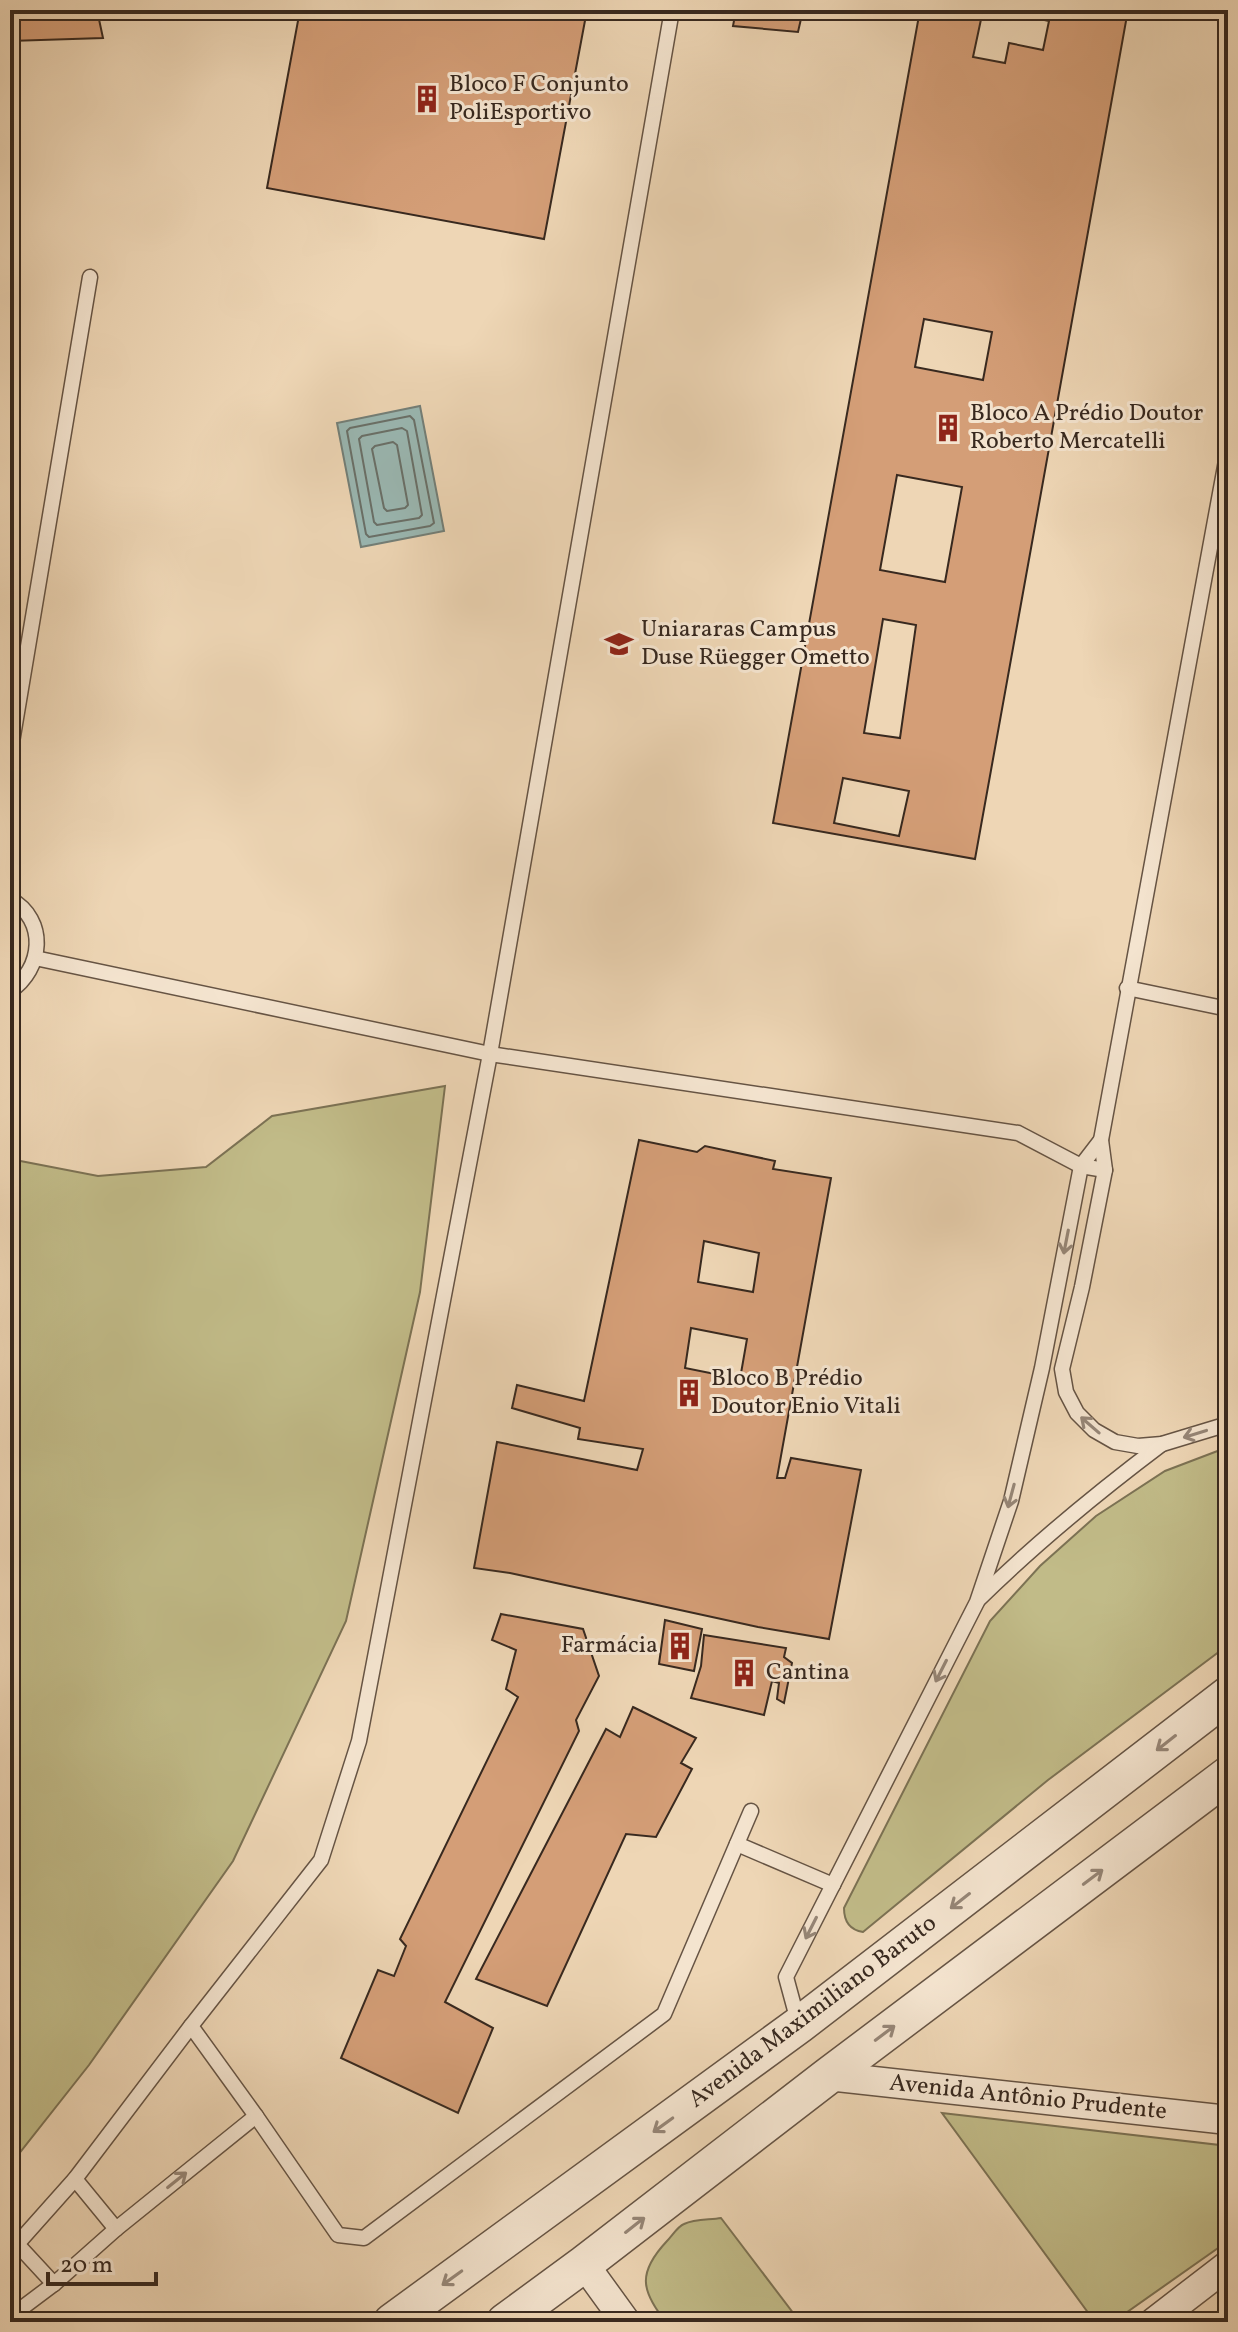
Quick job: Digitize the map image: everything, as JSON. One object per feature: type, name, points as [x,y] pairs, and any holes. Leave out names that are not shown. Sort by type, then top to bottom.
[{"type":"street","name":"Avenida Maximiliano Baruto","points":[[392,2322],[799,2025],[1228,1695]]},
{"type":"street","points":[[505,2322],[1228,1775]]},
{"type":"street","points":[[799,2025],[828,2076]]},
{"type":"street","name":"Avenida Antônio Prudente","points":[[828,2076],[1228,2120]]},
{"type":"street","points":[[584,2264],[626,2322]]},
{"type":"street","points":[[1154,2322],[1228,2265]]},
{"type":"lane","points":[[54,2284],[14,2248],[75,2179],[321,1860],[359,1741],[490,1054],[672,10]]},
{"type":"lane","points":[[10,754],[90,277]]},
{"type":"lane","points":[[1228,450],[1222,527],[1127,988],[1101,1140],[1105,1170],[1062,1369],[1066,1392],[1077,1413],[1094,1430],[1115,1442],[1138,1446],[1162,1444],[1228,1424]]},
{"type":"lane","points":[[10,899],[27,913],[37,942],[29,972],[10,991]]},
{"type":"lane","points":[[35,958],[490,1054],[1018,1133],[1081,1166],[1105,1170]]},
{"type":"lane","points":[[1127,988],[1228,1009]]},
{"type":"lane","points":[[799,2025],[786,1977],[977,1602],[1014,1486],[1042,1368],[1081,1166],[1101,1140]]},
{"type":"lane","points":[[977,1602],[1020,1558],[1162,1444]]},
{"type":"lane","points":[[191,2026],[338,2235],[364,2238],[664,2014],[751,1811]]},
{"type":"lane","points":[[737,1844],[833,1885]]},
{"type":"lane","points":[[10,2317],[256,2116]]},
{"type":"lane","points":[[75,2179],[116,2229]]},
{"type":"shaded area","points":[[445,1086],[420,1292],[346,1621],[233,1861],[89,2065],[10,2165],[10,1159],[98,1176],[206,1167],[272,1116]]},
{"type":"shaded area","points":[[1228,1447],[1228,1645],[1048,1780],[863,1932],[851,1927],[844,1908],[990,1621],[1040,1566],[1096,1516],[1165,1471]]},
{"type":"shaded area","points":[[942,2113],[1228,2146],[1228,2241],[1113,2322],[1092,2318]]},
{"type":"shaded area","points":[[721,2218],[800,2322],[666,2322],[657,2311],[647,2290],[647,2272],[651,2262],[682,2225]]},
{"type":"water","points":[[420,406],[444,531],[361,547],[337,423]]},
{"type":"building","points":[[10,10],[97,10],[103,38],[10,41]]},
{"type":"building","name":"Bloco F Conjunto PoliEsportivo","points":[[300,10],[587,10],[544,239],[267,188]]},
{"type":"building","points":[[736,10],[803,10],[798,32],[733,26]]},
{"type":"building","name":"Bloco A Prédio Doutor Roberto Mercatelli","points":[[920,10],[983,10],[973,57],[1005,63],[1009,43],[1043,50],[1049,21],[997,10],[1128,10],[975,859],[773,823]],"holes":[[[924,319],[992,332],[983,380],[915,367]],[[897,475],[962,487],[945,582],[880,570]],[[883,619],[916,625],[900,738],[864,733]],[[843,778],[909,791],[899,836],[834,823]]]},
{"type":"building","name":"Bloco B Prédio Doutor Enio Vitali","points":[[639,1140],[697,1152],[705,1146],[775,1161],[773,1169],[831,1178],[777,1478],[785,1478],[791,1458],[861,1470],[829,1639],[474,1568],[497,1442],[637,1470],[643,1449],[578,1439],[580,1428],[512,1408],[517,1385],[584,1401]],"holes":[[[704,1241],[759,1253],[753,1292],[698,1282]],[[691,1328],[747,1339],[740,1379],[685,1368]]]},
{"type":"building","points":[[501,1614],[583,1629],[599,1676],[576,1720],[579,1731],[445,2002],[493,2028],[458,2113],[341,2058],[378,1970],[394,1976],[406,1946],[400,1939],[518,1697],[506,1689],[516,1650],[492,1640]]},
{"type":"building","name":"Farmácia","points":[[665,1620],[702,1629],[694,1671],[659,1664]]},
{"type":"building","name":"Cantina","points":[[704,1635],[786,1648],[784,1657],[792,1663],[784,1703],[777,1699],[779,1683],[772,1681],[764,1715],[691,1698],[701,1666]]},
{"type":"building","points":[[633,1707],[696,1738],[681,1763],[692,1769],[656,1837],[626,1834],[547,2006],[476,1979],[606,1729],[620,1737]]},
{"type":"place","name":"Bloco F Conjunto PoliEsportivo","points":[[427,99]]},
{"type":"place","name":"Bloco A Prédio Doutor Roberto Mercatelli","points":[[948,428]]},
{"type":"place","name":"Uniararas Campus Duse Rüegger Ometto","points":[[619,644]]},
{"type":"place","name":"Bloco B Prédio Doutor Enio Vitali","points":[[689,1393]]},
{"type":"place","name":"Farmácia","points":[[680,1646]]},
{"type":"place","name":"Cantina","points":[[744,1673]]}]
